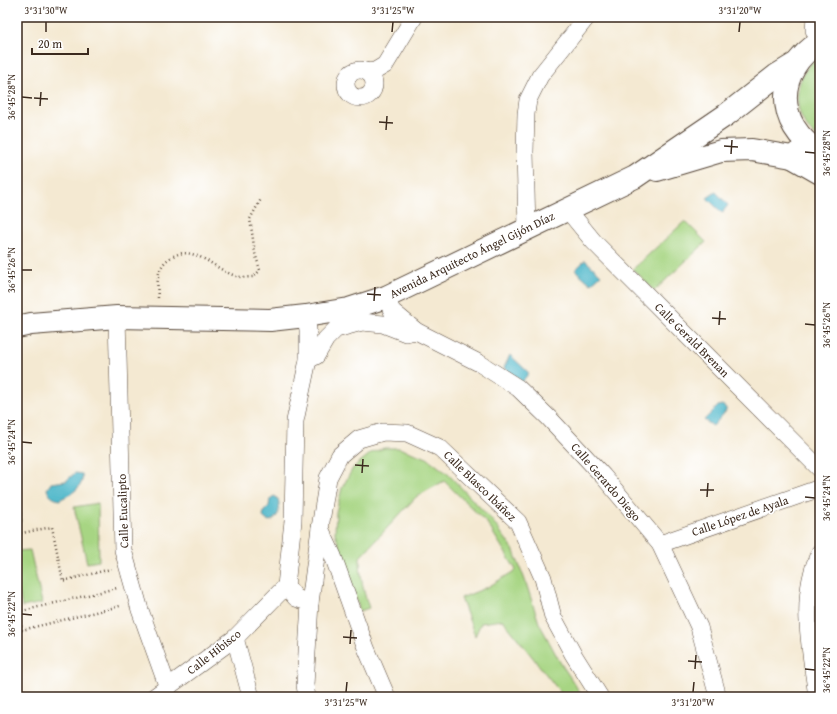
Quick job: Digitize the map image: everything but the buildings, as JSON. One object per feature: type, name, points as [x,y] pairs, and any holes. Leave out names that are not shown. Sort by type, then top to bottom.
[{"type":"main road","points":[[820,42],[806,52],[795,64],[787,81],[786,97],[788,115],[820,173]]},
{"type":"main road","name":"Avenida Arquitecto Ángel Gijón Díaz","points":[[635,177],[726,115],[777,75],[795,64]]},
{"type":"main road","name":"Avenida Arquitecto Ángel Gijón Díaz","points":[[17,327],[32,324],[117,317],[270,320],[349,309],[386,297],[635,177],[721,151],[807,151]]},
{"type":"street","points":[[367,72],[375,71],[385,65],[414,17]]},
{"type":"street","points":[[527,229],[525,152],[528,100],[540,76],[587,17]]},
{"type":"street","points":[[815,17],[814,30],[820,42]]},
{"type":"street","name":"Calle Gerald Brenan","points":[[567,209],[594,242],[820,469]]},
{"type":"street","name":"Calle Gerardo Diego","points":[[386,297],[392,311],[416,331],[479,363],[518,388],[549,418],[603,476],[660,544],[699,627],[718,697]]},
{"type":"street","points":[[306,316],[308,330],[308,360],[295,421],[293,521],[286,586],[296,598],[310,603]]},
{"type":"street","name":"Calle Eucalipto","points":[[117,317],[123,550],[163,694]]},
{"type":"street","name":"Calle Gerardo Diego","points":[[308,360],[316,356],[326,339],[336,329],[343,327],[362,322],[383,324],[406,333],[416,331]]},
{"type":"street","name":"Calle Blasco Ibáñez","points":[[307,697],[305,685],[310,603],[328,478],[340,455],[359,438],[383,432],[407,433],[440,448],[518,522],[543,578],[553,617],[573,654],[600,697]]},
{"type":"street","name":"Calle López de Ayala","points":[[660,544],[820,488]]},
{"type":"street","points":[[320,528],[333,556],[366,648],[386,697]]},
{"type":"street","points":[[817,697],[807,619],[809,587],[820,552]]},
{"type":"street","name":"Calle Hibisco","points":[[163,694],[235,638],[286,586]]},
{"type":"street","points":[[235,638],[251,697]]},
{"type":"path","points":[[159,318],[157,277],[165,261],[182,252],[195,255],[224,271],[241,277],[254,277],[260,270],[255,253],[250,219],[261,199]]},
{"type":"path","points":[[17,534],[52,527],[63,581],[115,568]]},
{"type":"path","points":[[18,612],[120,587]]},
{"type":"path","points":[[17,606],[22,630],[125,605]]},
{"type":"green space","points":[[820,56],[820,139],[809,129],[802,119],[799,110],[798,89],[805,70]]},
{"type":"green space","points":[[685,221],[706,242],[654,291],[633,269]]},
{"type":"green space","points":[[384,448],[399,448],[427,458],[448,474],[491,519],[513,549],[539,623],[560,662],[583,697],[564,697],[503,620],[481,623],[475,636],[461,598],[488,587],[516,570],[487,523],[444,481],[416,497],[360,557],[362,583],[369,608],[360,611],[335,533],[336,512],[342,488],[353,468],[371,453]]},
{"type":"green space","points":[[17,493],[21,521],[17,522]]},
{"type":"green space","points":[[98,503],[99,561],[87,563],[74,507]]},
{"type":"green space","points":[[30,550],[42,603],[22,607],[17,581],[17,551]]},
{"type":"water","points":[[716,192],[728,205],[722,213],[707,198]]},
{"type":"water","points":[[585,260],[601,275],[591,284],[575,270]]},
{"type":"water","points":[[510,355],[529,373],[522,382],[504,368]]},
{"type":"water","points":[[722,405],[726,408],[726,411],[713,426],[704,420],[718,406]]},
{"type":"water","points":[[75,473],[82,474],[79,487],[59,500],[50,495],[47,489],[51,483],[66,481]]},
{"type":"water","points":[[275,496],[278,500],[279,510],[275,519],[271,521],[263,517],[264,511],[269,506],[271,498]]}]
